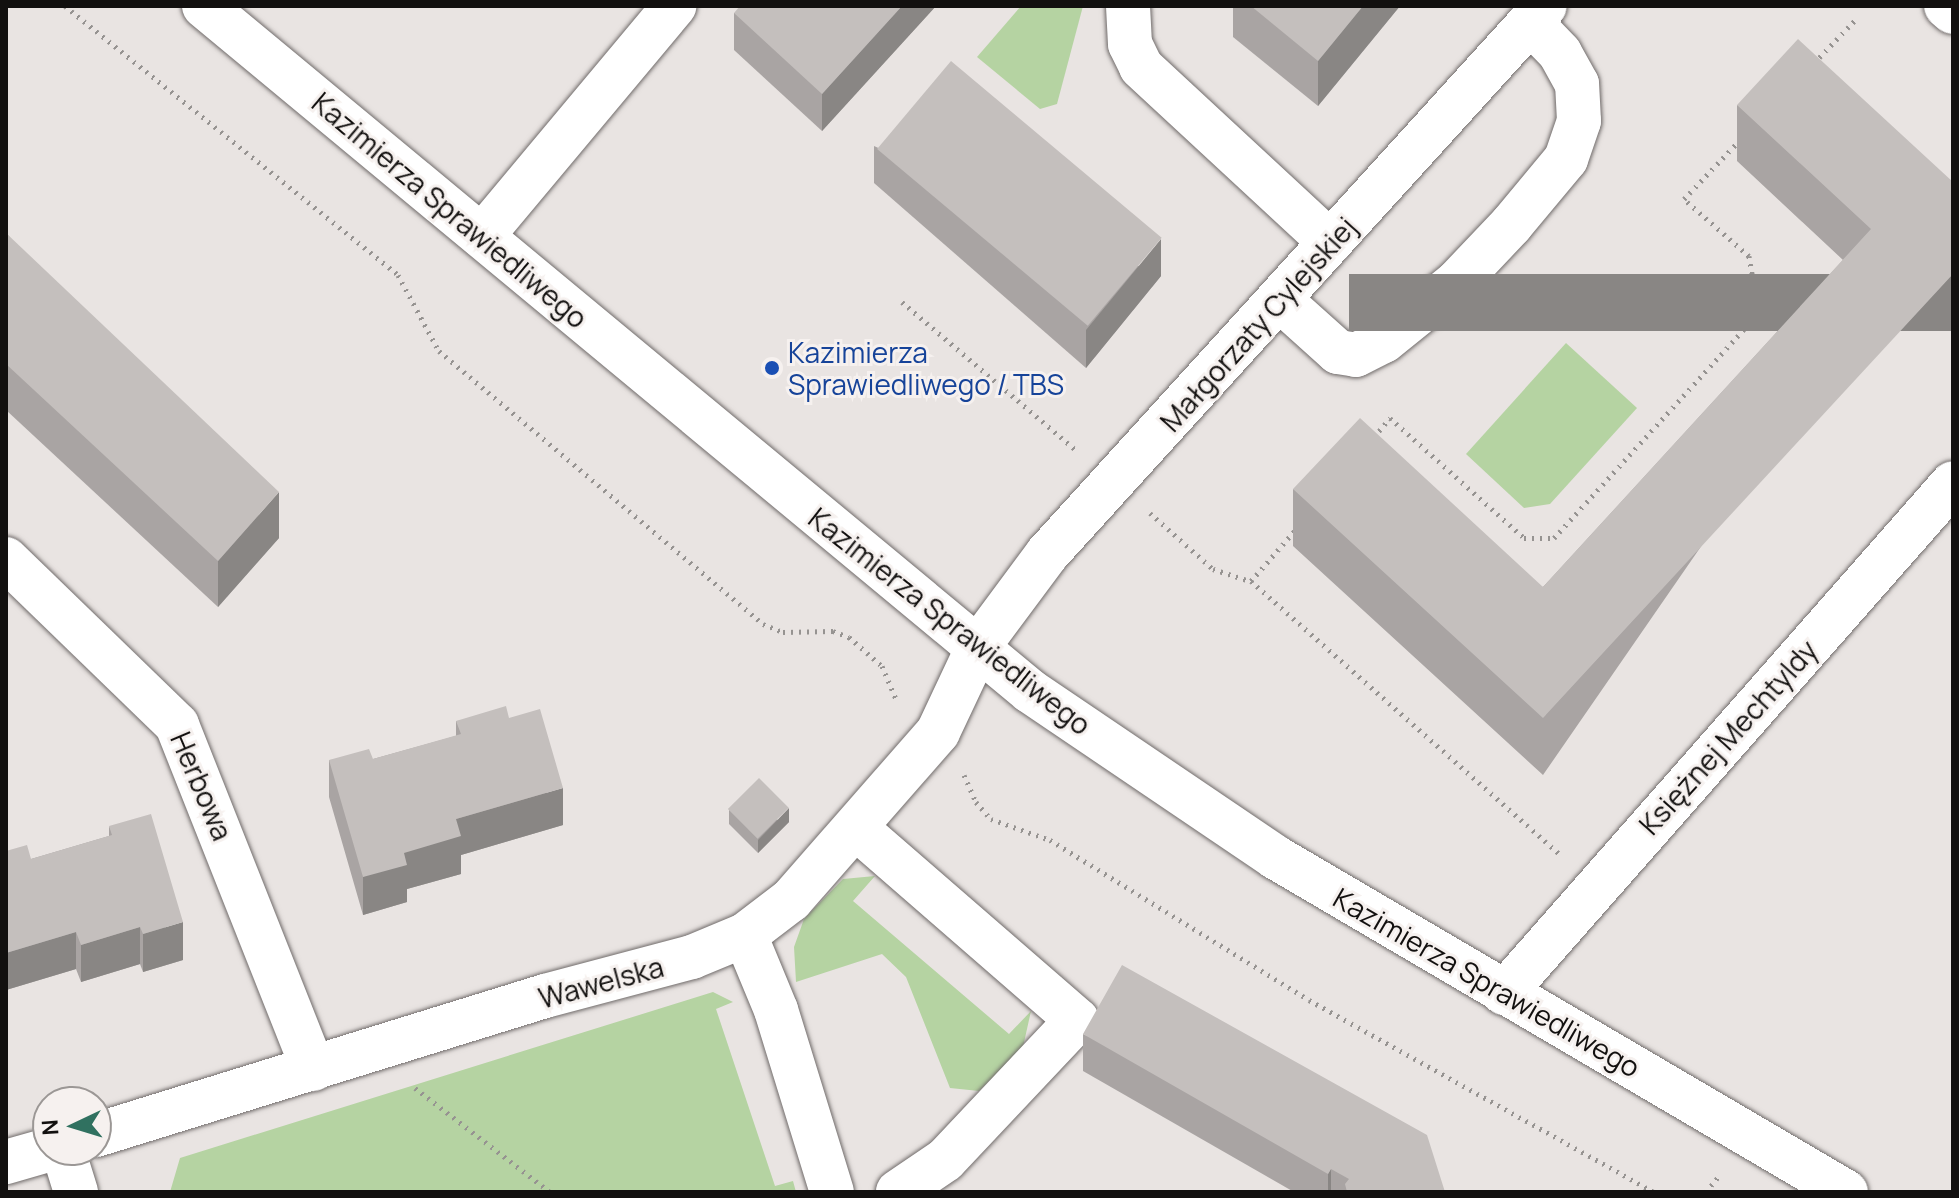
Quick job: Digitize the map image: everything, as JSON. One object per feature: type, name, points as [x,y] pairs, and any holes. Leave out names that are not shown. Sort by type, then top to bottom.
[{"type":"street","name":"Kazimierza Sprawiedliwego","points":[[204,6],[1030,691],[1275,857],[1846,1192]]},
{"type":"street","points":[[482,236],[674,6]]},
{"type":"street","points":[[1128,6],[1130,44],[1141,67],[1330,242]]},
{"type":"street","points":[[1946,6],[1953,12]]},
{"type":"street","points":[[1280,300],[1338,352],[1356,355],[1384,341],[1457,282],[1511,225],[1566,159],[1579,121],[1577,84],[1538,14]]},
{"type":"street","name":"Małgorzaty Cylejskiej","points":[[978,647],[1047,554],[1115,483],[1538,14]]},
{"type":"street","name":"Księżnej Mechtyldy","points":[[1504,993],[1953,483]]},
{"type":"street","name":"Herbowa","points":[[6,559],[177,725],[313,1069]]},
{"type":"street","name":"Wawelska","points":[[112,1130],[692,957],[745,935],[791,900],[938,732],[978,647]]},
{"type":"street","points":[[856,828],[1077,1020],[945,1160],[898,1192]]},
{"type":"street","points":[[745,935],[776,1010],[832,1192]]},
{"type":"street","points":[[6,1162],[32,1155]]},
{"type":"street","points":[[68,1166],[76,1192]]},
{"type":"path","points":[[65,6],[398,275],[439,351],[763,624],[783,632],[833,631],[849,637],[882,666],[899,704],[938,732],[953,748],[976,802],[991,819],[1050,840],[1309,1000],[1654,1192]]},
{"type":"path","points":[[1802,75],[1856,19]]},
{"type":"path","points":[[1371,441],[1390,418],[1524,538],[1554,538],[1759,313],[1749,256],[1684,199],[1748,132]]},
{"type":"path","points":[[902,302],[1213,569],[1251,581],[1567,860]]},
{"type":"path","points":[[1251,581],[1301,523]]},
{"type":"path","points":[[369,1053],[550,1192]]},
{"type":"green space","points":[[1021,6],[1083,6],[1057,104],[1040,109],[977,57]]},
{"type":"green space","points":[[1566,343],[1637,408],[1550,504],[1524,508],[1466,454]]},
{"type":"green space","points":[[875,876],[853,901],[1009,1034],[1031,1011],[1023,1047],[979,1091],[950,1088],[906,977],[882,954],[796,982],[794,947],[804,919],[843,879]]},
{"type":"green space","points":[[713,992],[733,1002],[716,1009],[775,1186],[793,1181],[796,1192],[170,1192],[180,1158]]},
{"type":"building","points":[[740,6],[902,6],[822,94],[734,13]]},
{"type":"building","points":[[1251,6],[1363,6],[1318,61]]},
{"type":"building","points":[[1798,39],[1953,182],[1953,274],[1543,718],[1293,489],[1360,418],[1543,587],[1871,229],[1737,105]]},
{"type":"building","points":[[951,61],[1162,238],[1088,326],[877,149]]},
{"type":"building","points":[[6,233],[279,492],[218,561],[6,364]]},
{"type":"building","points":[[506,706],[509,718],[540,709],[563,788],[456,819],[461,836],[404,853],[407,865],[363,877],[329,760],[369,749],[373,759],[461,734],[456,721]]},
{"type":"building","points":[[759,778],[789,808],[758,839],[728,809]]},
{"type":"building","points":[[151,814],[183,922],[143,934],[140,927],[81,945],[76,932],[6,953],[6,851],[27,845],[31,859],[112,835],[109,826]]},
{"type":"building","points":[[1122,965],[1427,1135],[1445,1192],[1347,1192],[1345,1184],[1349,1179],[1331,1169],[1328,1174],[1083,1034]]},
{"type":"place","name":"Kazimierza Sprawiedliwego / TBS","points":[[772,368]]}]
